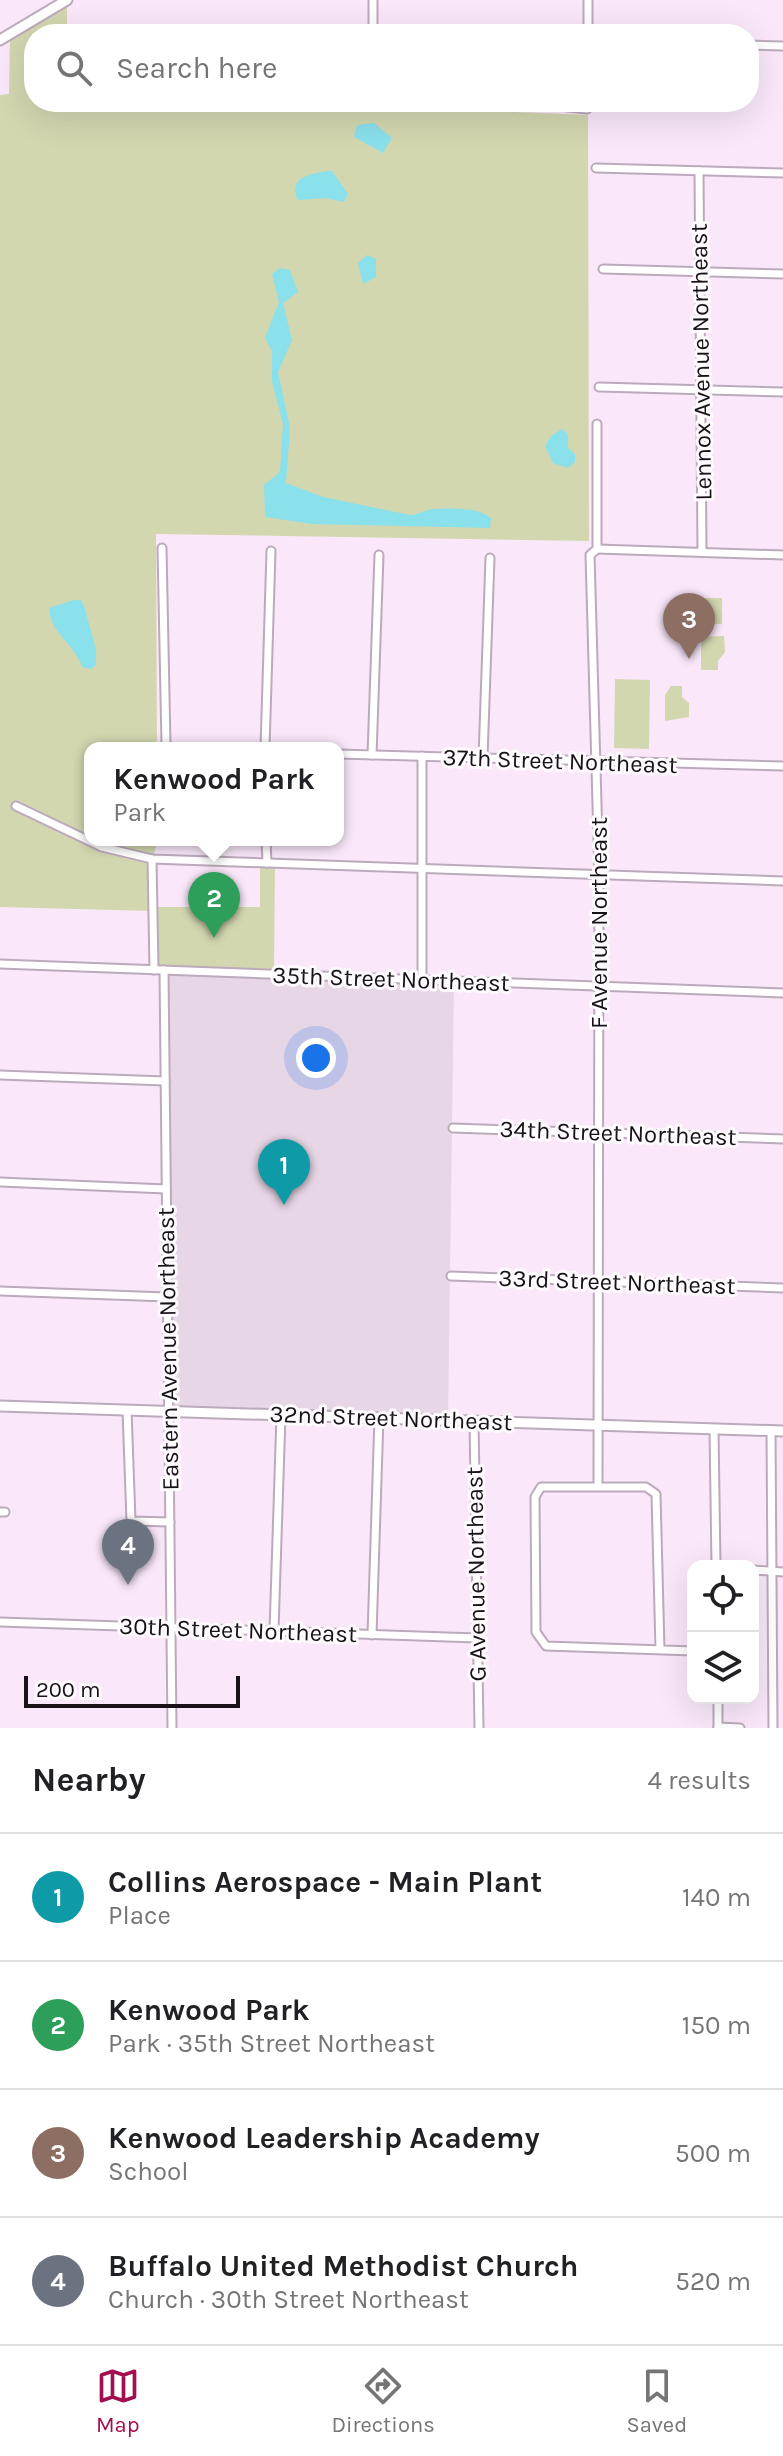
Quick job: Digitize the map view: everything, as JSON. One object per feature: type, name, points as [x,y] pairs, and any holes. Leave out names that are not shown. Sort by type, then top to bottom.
[{"type":"main road","points":[[27,24],[67,0]]},
{"type":"main road","points":[[0,40],[24,26]]},
{"type":"main road","name":"32nd Street Northeast","points":[[0,1406],[783,1431]]},
{"type":"street","points":[[373,0],[373,24]]},
{"type":"street","points":[[588,0],[588,24]]},
{"type":"street","points":[[759,45],[783,46]]},
{"type":"street","points":[[596,168],[783,173]]},
{"type":"street","name":"Lennox Avenue Northeast","points":[[699,171],[702,552]]},
{"type":"street","points":[[603,269],[783,274]]},
{"type":"street","points":[[599,387],[783,392]]},
{"type":"street","name":"F Avenue Northeast","points":[[597,424],[597,549],[590,555],[599,875],[598,1485]]},
{"type":"street","points":[[162,548],[169,742]]},
{"type":"street","points":[[597,549],[783,555]]},
{"type":"street","points":[[265,742],[271,551]]},
{"type":"street","points":[[372,755],[379,555]]},
{"type":"street","points":[[483,758],[490,558]]},
{"type":"street","name":"37th Street Northeast","points":[[344,754],[783,766]]},
{"type":"street","points":[[422,756],[422,980]]},
{"type":"street","points":[[16,806],[84,838]]},
{"type":"street","points":[[100,846],[152,859],[783,881]]},
{"type":"street","points":[[266,846],[267,863]]},
{"type":"street","points":[[152,859],[154,970]]},
{"type":"street","name":"35th Street Northeast","points":[[0,964],[783,993]]},
{"type":"street","name":"Eastern Avenue Northeast","points":[[164,970],[172,1728]]},
{"type":"street","points":[[0,1075],[165,1081]]},
{"type":"street","name":"34th Street Northeast","points":[[453,1128],[783,1139]]},
{"type":"street","points":[[0,1182],[166,1189]]},
{"type":"street","name":"33rd Street Northeast","points":[[451,1276],[783,1288]]},
{"type":"street","points":[[0,1291],[167,1297]]},
{"type":"street","points":[[127,1410],[131,1521],[170,1522]]},
{"type":"street","points":[[274,1631],[281,1415]]},
{"type":"street","points":[[372,1635],[379,1417]]},
{"type":"street","name":"G Avenue Northeast","points":[[474,1421],[479,1728]]},
{"type":"street","points":[[714,1429],[716,1560]]},
{"type":"street","points":[[771,1430],[773,1728]]},
{"type":"street","points":[[660,1650],[656,1494],[646,1487],[541,1487],[535,1497],[536,1632],[541,1643],[660,1650],[687,1651]]},
{"type":"street","points":[[759,1570],[783,1572]]},
{"type":"street","name":"30th Street Northeast","points":[[0,1622],[477,1638]]},
{"type":"street","points":[[718,1704],[718,1728],[740,1728]]},
{"type":"shaded area","points":[[164,970],[454,982],[448,1420],[169,1411]]},
{"type":"green space","points":[[67,0],[67,24],[28,24]]},
{"type":"green space","points":[[24,26],[24,112],[514,112],[588,115],[589,541],[156,534],[157,742],[84,742],[84,846],[156,846],[152,860],[153,907],[260,907],[260,863],[275,863],[274,975],[154,970],[152,911],[0,907],[0,95],[9,94],[10,35]]},
{"type":"green space","points":[[690,598],[722,598],[722,624],[691,624]]},
{"type":"green space","points":[[724,636],[725,652],[718,661],[718,670],[701,670],[701,637]]},
{"type":"green space","points":[[615,679],[650,680],[649,749],[614,748]]},
{"type":"green space","points":[[671,686],[682,686],[682,697],[689,703],[689,717],[665,721],[665,695]]},
{"type":"water","points":[[374,123],[392,138],[383,153],[354,137],[357,125]]},
{"type":"water","points":[[332,171],[348,194],[344,202],[325,198],[298,200],[296,186],[302,178]]},
{"type":"water","points":[[367,255],[376,259],[376,277],[363,284],[358,263]]},
{"type":"water","points":[[280,268],[290,270],[298,292],[283,303],[292,340],[278,372],[290,428],[286,483],[323,497],[410,515],[434,509],[472,510],[491,518],[490,528],[312,524],[265,517],[264,485],[280,472],[283,424],[272,382],[272,351],[265,338],[279,302],[272,274]]},
{"type":"water","points":[[562,429],[568,434],[568,448],[575,454],[575,462],[568,468],[553,463],[545,446],[551,436]]},
{"type":"water","points":[[81,600],[84,606],[96,649],[96,665],[91,669],[82,667],[50,617],[49,608]]},
{"type":"place","name":"Kenwood Leadership Academy","points":[[689,659]]},
{"type":"place","name":"Kenwood Park","points":[[214,938]]},
{"type":"place","name":"Collins Aerospace - Main Plant","points":[[284,1205]]},
{"type":"place","name":"Buffalo United Methodist Church","points":[[128,1585]]}]
